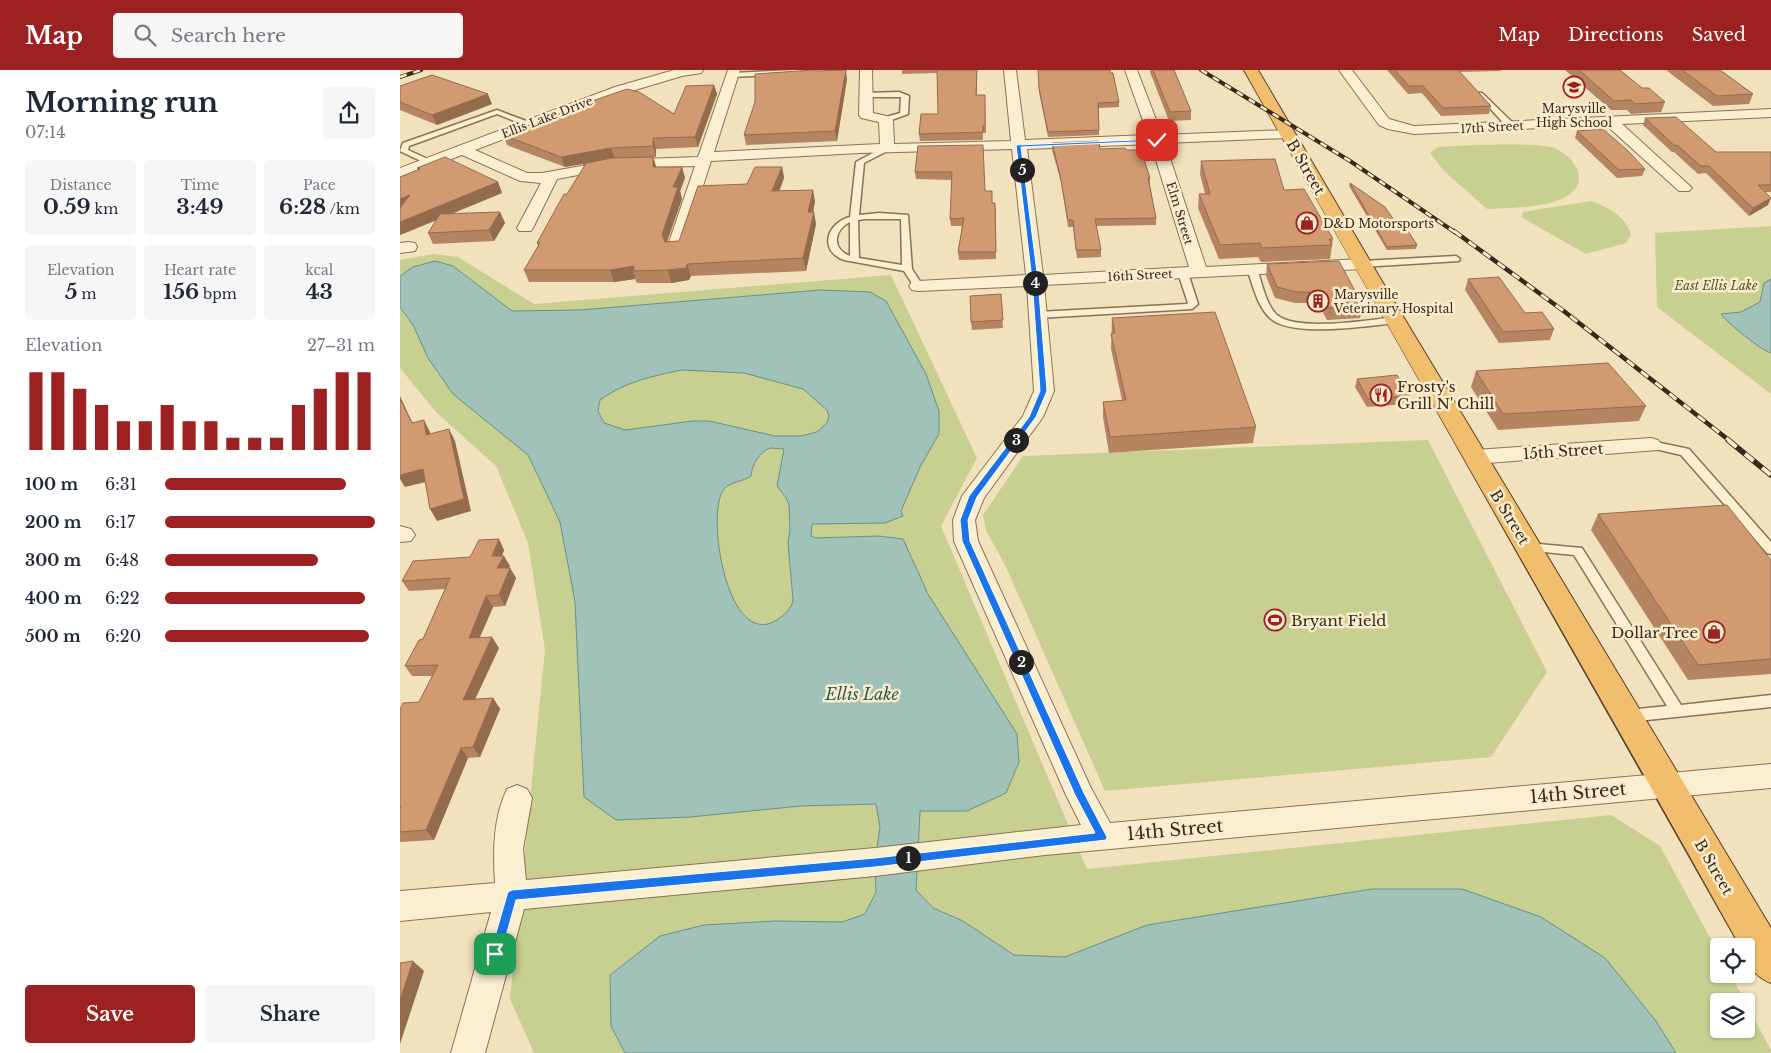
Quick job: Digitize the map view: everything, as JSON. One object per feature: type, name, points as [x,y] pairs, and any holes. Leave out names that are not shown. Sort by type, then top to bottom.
[{"type":"highway","name":"B Street","points":[[1251,70],[1362,264],[1628,716],[1771,964]]},
{"type":"street","name":"Ellis Lake Drive","points":[[403,169],[427,162],[620,90],[681,72],[697,70]]},
{"type":"street","points":[[866,70],[866,115],[886,120],[887,149]]},
{"type":"street","points":[[1010,70],[1035,280],[1044,391],[1033,417],[973,496],[964,520],[966,541],[1080,795],[1102,837]]},
{"type":"street","name":"Elm Street","points":[[1131,70],[1157,140],[1191,272]]},
{"type":"street","name":"17th Street","points":[[1345,70],[1379,116],[1393,126],[1414,130],[1771,112]]},
{"type":"street","points":[[676,248],[733,72]]},
{"type":"street","points":[[1610,121],[1684,188]]},
{"type":"street","points":[[462,149],[524,178],[615,164],[860,149],[1019,145],[1287,134]]},
{"type":"street","points":[[526,228],[552,175]]},
{"type":"street","name":"16th Street","points":[[918,286],[1362,264]]},
{"type":"street","name":"15th Street","points":[[1475,457],[1651,445]]},
{"type":"street","name":"14th Street","points":[[400,906],[875,862],[1102,837],[1771,776]]},
{"type":"street","points":[[468,1053],[512,895],[508,849],[517,798]]},
{"type":"lane","points":[[733,72],[836,70]]},
{"type":"lane","points":[[1476,91],[1512,126]]},
{"type":"lane","points":[[866,95],[899,94],[905,96],[904,114],[886,120]]},
{"type":"lane","points":[[427,162],[404,151],[406,145],[497,112],[530,124]]},
{"type":"lane","points":[[400,136],[413,142]]},
{"type":"lane","points":[[855,260],[854,218],[860,162],[887,149]]},
{"type":"lane","points":[[907,269],[855,260],[838,254],[831,238],[832,232],[854,218],[888,216],[905,218],[907,269],[918,286]]},
{"type":"lane","points":[[1362,264],[1456,259]]},
{"type":"lane","points":[[1252,269],[1268,308],[1275,319],[1292,324],[1329,327],[1395,320]]},
{"type":"lane","points":[[1038,315],[1189,307],[1193,304],[1191,272]]},
{"type":"lane","points":[[1651,445],[1685,452],[1771,550]]},
{"type":"lane","points":[[1528,547],[1578,551],[1676,711]]},
{"type":"lane","points":[[1628,716],[1771,700]]},
{"type":"green space","points":[[1528,145],[1554,148],[1565,154],[1574,164],[1578,172],[1578,184],[1571,193],[1559,200],[1545,204],[1528,207],[1487,209],[1443,170],[1430,153],[1438,147]]},
{"type":"green space","points":[[1591,201],[1610,209],[1621,217],[1629,228],[1631,235],[1626,243],[1586,254],[1521,217],[1523,212]]},
{"type":"green space","name":"East Ellis Lake","points":[[1771,226],[1771,394],[1657,307],[1655,233]]},
{"type":"green space","name":"Ellis Lake","points":[[433,254],[458,257],[534,304],[891,275],[977,458],[941,526],[1087,869],[1611,815],[1660,846],[1710,938],[1710,983],[1735,983],[1741,993],[1710,993],[1710,1038],[1755,1038],[1755,1021],[1771,1053],[534,1053],[510,999],[545,650],[528,543],[496,466],[436,412],[400,368],[400,260]]},
{"type":"green space","name":"Bryant Field","points":[[1428,440],[1547,672],[1491,757],[1105,791],[1006,567],[986,530],[983,515],[1023,456]]},
{"type":"water","name":"Ellis Lake","points":[[435,261],[453,266],[512,311],[580,310],[821,290],[870,292],[886,301],[926,374],[939,411],[939,434],[921,465],[901,511],[903,516],[885,523],[812,524],[811,536],[816,538],[879,536],[903,539],[928,594],[1017,734],[1019,762],[1006,793],[967,811],[920,811],[916,890],[933,908],[963,921],[1014,955],[1065,957],[1147,925],[1372,889],[1462,889],[1541,917],[1605,958],[1656,1021],[1676,1053],[625,1053],[611,1026],[610,975],[660,936],[704,925],[775,921],[842,922],[865,914],[876,892],[875,862],[880,827],[876,804],[801,806],[690,817],[616,820],[584,797],[575,602],[560,522],[528,455],[453,394],[428,358],[413,325],[400,307],[400,276],[413,267]],"holes":[[[682,370],[744,373],[803,389],[827,410],[829,416],[827,423],[817,432],[801,436],[775,436],[709,421],[693,421],[625,430],[604,423],[598,411],[600,400],[629,384],[649,377]],[[770,448],[784,449],[777,486],[789,505],[790,529],[788,543],[793,600],[789,609],[777,620],[760,624],[745,616],[733,599],[719,549],[717,524],[719,503],[724,489],[730,484],[751,476],[757,459]]]},
{"type":"water","points":[[1771,279],[1771,353],[1744,336],[1721,314],[1741,312],[1760,302],[1764,283]]},
{"type":"building","points":[[846,70],[835,131],[744,135],[755,102],[755,74]]},
{"type":"building","points":[[937,70],[977,70],[976,95],[985,95],[985,126],[983,126],[983,132],[919,134],[921,114],[938,114]]},
{"type":"building","points":[[1038,70],[1110,70],[1110,73],[1113,73],[1119,102],[1098,103],[1099,130],[1048,132],[1039,88]]},
{"type":"building","points":[[1153,70],[1174,70],[1191,111],[1170,112]]},
{"type":"building","points":[[1395,70],[1458,70],[1491,106],[1443,108],[1423,86],[1409,86]]},
{"type":"building","points":[[1579,70],[1620,70],[1642,88],[1649,88],[1665,102],[1635,104],[1631,100],[1614,101]]},
{"type":"building","points":[[1682,70],[1720,70],[1753,94],[1717,96]]},
{"type":"building","points":[[432,75],[488,94],[432,115],[400,102],[400,86]]},
{"type":"building","points":[[714,85],[695,137],[653,138],[653,146],[611,148],[561,157],[503,135],[529,125],[532,126],[569,109],[627,89],[639,92],[674,114],[686,86]]},
{"type":"building","points":[[1676,117],[1716,152],[1771,152],[1771,185],[1758,185],[1771,198],[1753,208],[1709,166],[1701,166],[1677,145],[1675,146],[1645,118]]},
{"type":"building","points":[[1603,129],[1645,169],[1619,170],[1577,131]]},
{"type":"building","points":[[1099,141],[1100,149],[1125,148],[1126,150],[1136,150],[1138,156],[1143,156],[1150,178],[1148,178],[1156,218],[1095,219],[1101,250],[1076,250],[1073,220],[1068,220],[1052,143]]},
{"type":"building","points":[[983,145],[985,191],[992,191],[992,203],[995,203],[996,252],[958,252],[964,218],[950,219],[952,172],[915,172],[918,146]]},
{"type":"building","points":[[445,157],[498,182],[400,222],[400,208],[410,195],[400,199],[400,177]]},
{"type":"building","points":[[653,157],[653,167],[682,167],[673,187],[678,187],[662,235],[665,242],[679,241],[698,186],[747,184],[755,167],[782,167],[772,191],[813,190],[808,212],[814,212],[803,258],[687,264],[686,268],[668,270],[633,271],[634,266],[610,270],[524,270],[540,243],[537,243],[564,194],[567,194],[585,165],[583,164],[611,158]]},
{"type":"building","points":[[1275,159],[1284,190],[1304,189],[1333,239],[1329,239],[1332,245],[1262,248],[1260,243],[1220,245],[1199,194],[1210,194],[1201,161]]},
{"type":"building","points":[[1350,183],[1385,207],[1396,223],[1403,223],[1417,245],[1387,247]]},
{"type":"building","points":[[500,212],[489,230],[428,233],[440,214]]},
{"type":"building","points":[[1339,261],[1363,306],[1329,308],[1322,295],[1311,296],[1309,292],[1297,292],[1277,287],[1267,264]]},
{"type":"building","points":[[1499,277],[1525,313],[1542,312],[1554,329],[1503,332],[1468,279]]},
{"type":"building","points":[[1001,294],[1003,320],[971,322],[970,296]]},
{"type":"building","points":[[1215,312],[1256,427],[1110,437],[1103,402],[1126,400],[1111,334],[1115,333],[1112,318]]},
{"type":"building","points":[[1608,363],[1646,406],[1503,414],[1476,371]]},
{"type":"building","points":[[1397,375],[1409,396],[1368,399],[1357,379]]},
{"type":"building","points":[[400,399],[412,423],[424,420],[426,435],[449,429],[464,499],[430,509],[423,469],[400,475]]},
{"type":"building","name":"Dollar Tree","points":[[1727,505],[1771,560],[1771,659],[1698,665],[1598,514]]},
{"type":"building","points":[[499,539],[492,556],[504,556],[497,568],[510,568],[499,595],[486,596],[469,638],[492,637],[463,700],[493,698],[473,747],[461,748],[426,830],[400,832],[400,709],[403,703],[419,702],[438,665],[405,666],[419,640],[423,639],[450,578],[402,581],[413,561],[470,557],[479,540]]},
{"type":"building","points":[[413,961],[400,1000],[400,963]]},
{"type":"railway","points":[[400,77],[421,70]]},
{"type":"railway","points":[[1201,70],[1350,161],[1456,233]]},
{"type":"railway","points":[[1454,231],[1565,312],[1730,441]]},
{"type":"railway","points":[[1728,440],[1771,475]]},
{"type":"place","name":"Marysville High School","points":[[1574,87]]},
{"type":"place","name":"D&D Motorsports","points":[[1307,223]]},
{"type":"place","name":"Marysville Veterinary Hospital","points":[[1318,301]]},
{"type":"place","name":"Frosty's Grill N' Chill","points":[[1381,395]]},
{"type":"place","name":"Bryant Field","points":[[1275,620]]},
{"type":"place","name":"Dollar Tree","points":[[1714,632]]},
{"type":"route","points":[[495,954],[512,895],[875,862],[1102,837],[1080,795],[966,541],[964,520],[973,496],[1033,417],[1044,391],[1035,280],[1019,145],[1157,140]]}]
